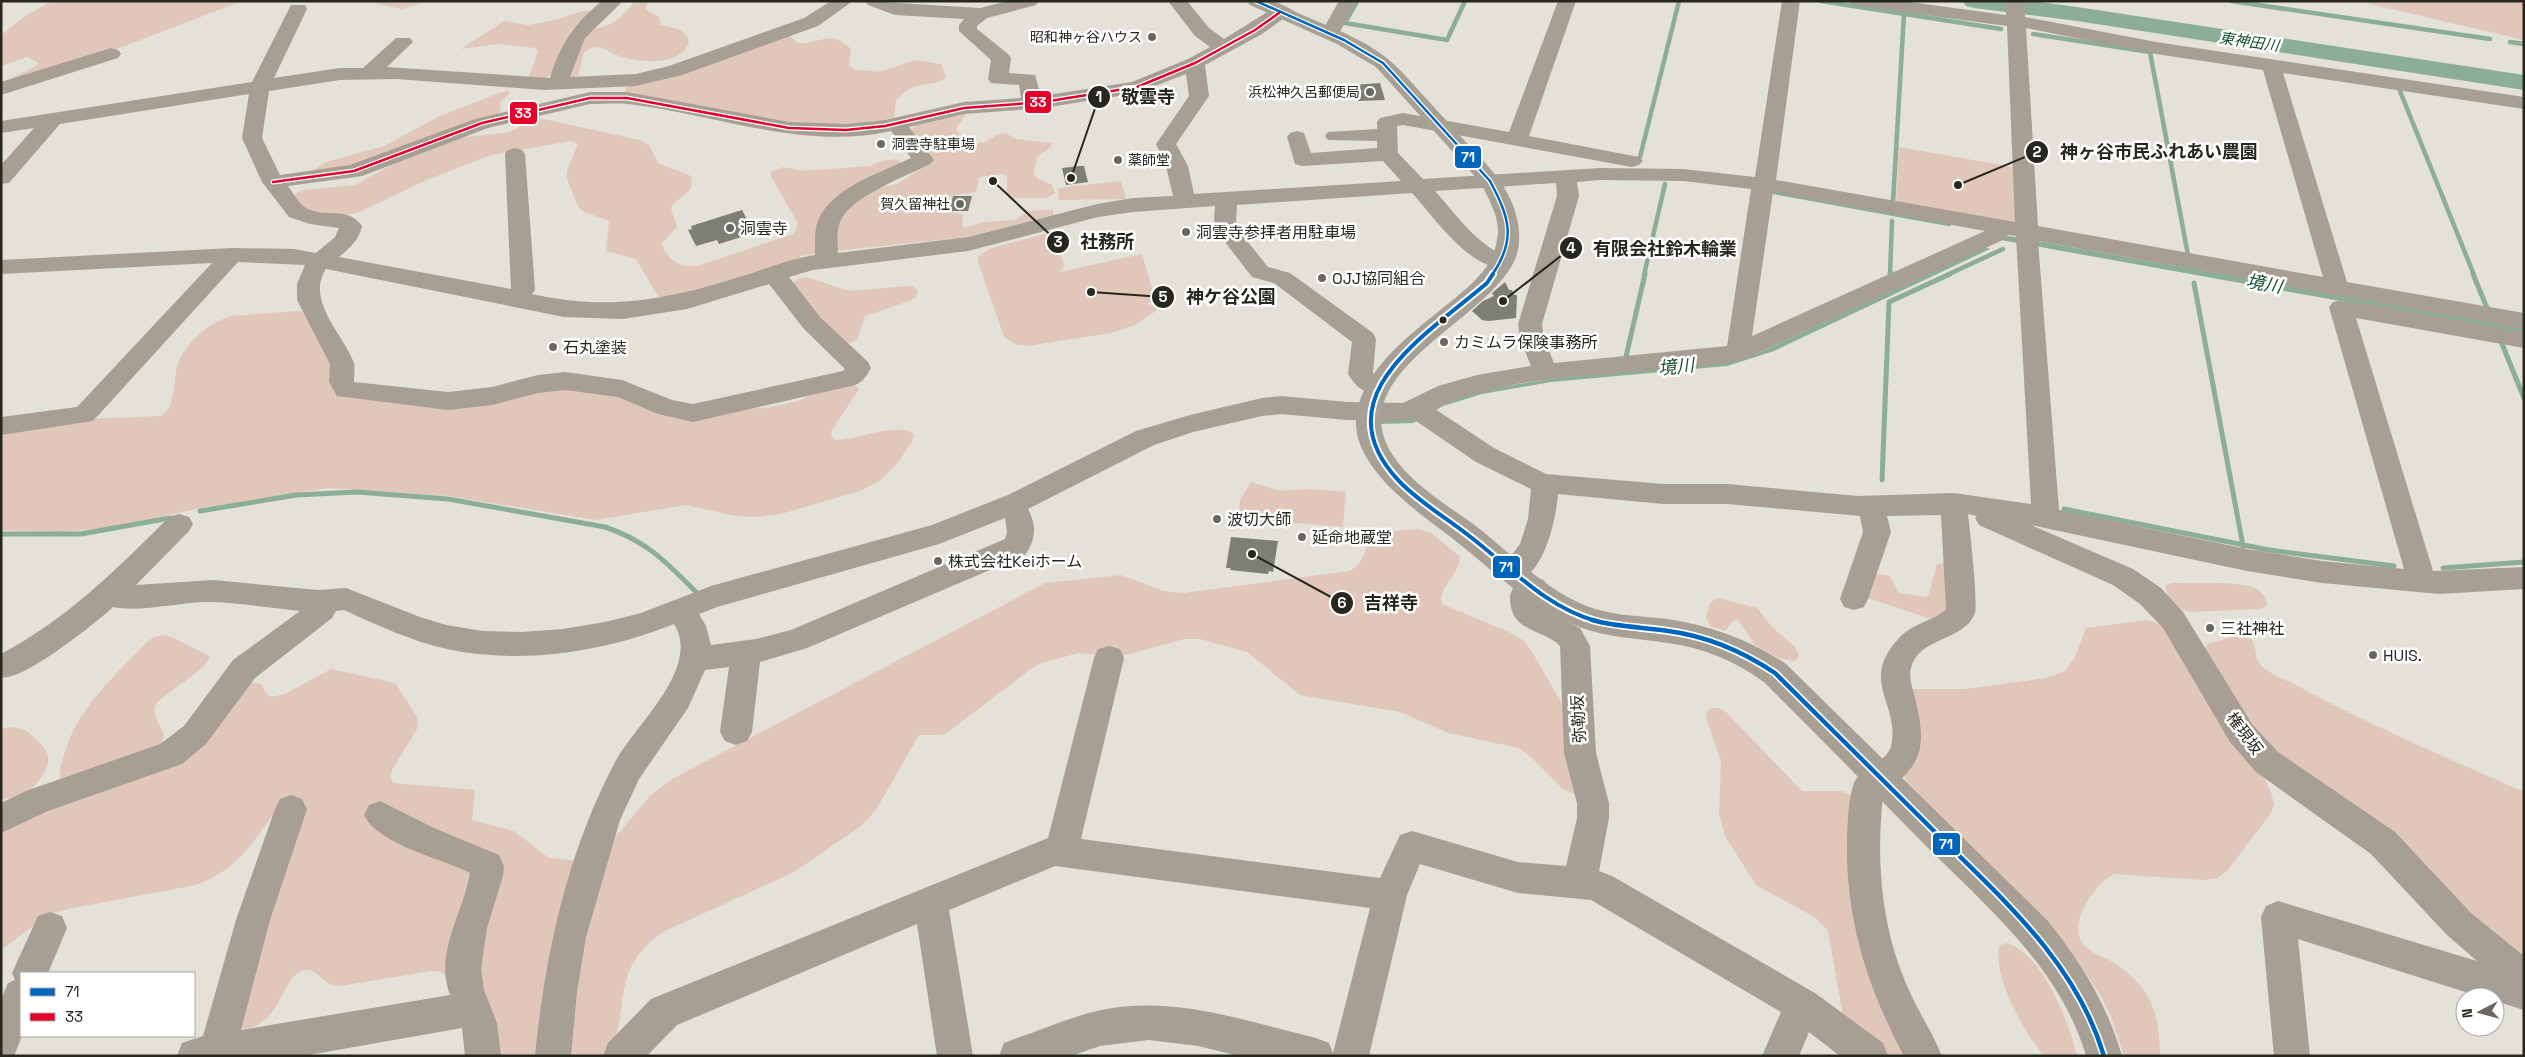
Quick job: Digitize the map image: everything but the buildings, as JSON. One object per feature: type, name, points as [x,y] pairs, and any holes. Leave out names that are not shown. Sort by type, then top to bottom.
[{"type":"main road","points":[[1256,1],[1279,13],[1359,46],[1382,63],[1490,182],[1502,204],[1509,230],[1508,244],[1502,262],[1487,284],[1391,368],[1372,410],[1375,447],[1400,482],[1523,580],[1564,608],[1588,619],[1608,624],[1692,635],[1727,645],[1761,662],[1789,685],[2013,908],[2056,958],[2083,998],[2093,1020],[2104,1056]]},
{"type":"street","points":[[558,84],[568,51],[577,34],[614,1]]},
{"type":"street","points":[[874,1],[895,9],[980,14],[1030,1]]},
{"type":"street","points":[[1178,1],[1202,32],[1222,47]]},
{"type":"street","points":[[1330,33],[1348,1]]},
{"type":"street","points":[[1517,140],[1566,1]]},
{"type":"street","points":[[1738,352],[1791,1]]},
{"type":"street","points":[[1858,1],[2016,13],[2156,48],[2524,103]]},
{"type":"street","points":[[1,128],[320,76],[369,73],[558,84],[630,80],[662,75],[811,22],[836,3]]},
{"type":"street","points":[[298,9],[260,86],[252,138],[273,182],[297,212],[302,215],[344,220],[351,226],[349,235],[321,260],[309,279],[308,290],[310,300],[342,364],[341,382],[346,390],[448,401],[484,397],[538,384],[565,381],[622,388],[667,408],[693,412],[851,378],[858,368],[812,323],[773,273]]},
{"type":"street","points":[[273,182],[354,171],[468,126],[578,100],[603,97],[626,98],[789,128],[846,130],[897,125],[964,108],[1032,103],[1137,87],[1195,64],[1255,30],[1279,13]]},
{"type":"street","points":[[2016,13],[2028,241],[2046,512]]},
{"type":"street","points":[[980,14],[968,26],[968,31],[1001,58],[998,79],[1028,79],[1032,103]]},
{"type":"street","points":[[369,73],[403,42]]},
{"type":"street","points":[[1,89],[111,54]]},
{"type":"street","points":[[1185,202],[1177,166],[1166,144],[1199,96],[1195,64]]},
{"type":"street","points":[[2271,65],[2422,582]]},
{"type":"street","points":[[1,178],[53,119]]},
{"type":"street","points":[[1502,262],[1488,258],[1474,247],[1417,186],[1388,145],[1387,122],[1403,119],[1632,160]]},
{"type":"street","points":[[826,260],[829,222],[837,208],[854,196],[923,160],[897,125]]},
{"type":"street","points":[[1335,136],[1388,145]]},
{"type":"street","points":[[1297,137],[1302,160],[1388,145]]},
{"type":"street","points":[[515,154],[523,290],[516,298]]},
{"type":"street","points":[[1,267],[232,255],[274,255],[321,260],[583,311],[638,310],[687,301],[773,273],[826,260],[968,244],[1108,209],[1417,186],[1564,177],[1662,174],[1763,188],[2028,241],[2339,297],[2524,340]]},
{"type":"street","points":[[1546,372],[1532,339],[1530,324],[1568,196],[1568,186],[1564,177]]},
{"type":"street","points":[[1226,199],[1225,220],[1234,239],[1260,272],[1282,278],[1364,339],[1360,374],[1368,384],[1372,410]]},
{"type":"street","points":[[1421,413],[1434,398],[1462,388],[1546,372],[1703,358],[1738,352],[1990,233]]},
{"type":"street","points":[[1,426],[84,416],[232,255]]},
{"type":"street","points":[[2339,297],[2524,320]]},
{"type":"street","points":[[109,595],[124,598],[176,592],[213,591],[326,600],[346,599],[413,627],[446,637],[482,643],[522,644],[563,641],[605,634],[646,623],[696,603],[939,534],[1012,505],[1124,447],[1182,426],[1262,407],[1281,405],[1421,413],[1497,462],[1534,481],[1545,484],[1664,494],[1727,494],[1870,506],[1961,504],[2046,512]]},
{"type":"street","points":[[1497,462],[1666,475],[1767,479],[1859,488],[1938,486],[2247,560],[2353,576],[2422,582],[2455,583],[2524,578]]},
{"type":"street","points":[[1523,580],[1523,565],[1532,546],[1542,511],[1545,484]]},
{"type":"street","points":[[1924,1056],[1893,999],[1873,943],[1867,917],[1862,866],[1869,784],[1892,771],[1907,747],[1908,732],[1895,677],[1898,661],[1922,635],[1956,621],[1962,611],[1961,504]]},
{"type":"street","name":"権現坂","points":[[1961,504],[2123,577],[2143,589],[2161,604],[2174,620],[2241,733],[2252,748],[2267,762],[2383,843],[2459,924],[2524,978]]},
{"type":"street","points":[[695,659],[777,647],[797,640],[1015,547],[1020,537],[1019,515],[1012,505]]},
{"type":"street","points":[[1854,599],[1877,532],[1876,522],[1870,506]]},
{"type":"street","points":[[6,666],[51,641],[109,595],[179,524]]},
{"type":"street","name":"弥勒坂","points":[[1523,580],[1523,604],[1526,612],[1532,618],[1570,636],[1575,646],[1580,753],[1593,803],[1593,818],[1580,881]]},
{"type":"street","points":[[1,820],[37,801],[155,760],[186,745],[202,728],[234,679],[244,669],[322,610],[326,600]]},
{"type":"street","points":[[553,1056],[559,992],[569,937],[604,820],[627,770],[677,699],[695,659],[696,642],[690,626],[696,603]]},
{"type":"street","points":[[736,732],[746,652]]},
{"type":"street","points":[[1060,852],[1109,658]]},
{"type":"street","points":[[291,808],[209,1055],[473,1009]]},
{"type":"street","points":[[380,815],[422,839],[479,860],[487,866],[464,959],[464,980],[482,1038],[483,1056]]},
{"type":"street","points":[[1351,1056],[1390,895],[1400,869],[1412,846],[1520,878],[1543,881],[1580,881],[1600,887],[1802,1005],[1870,1056]]},
{"type":"street","points":[[621,1056],[664,1012],[1054,851],[1390,895]]},
{"type":"street","points":[[931,902],[955,1056]]},
{"type":"street","points":[[2292,1056],[2278,917],[2524,992]]},
{"type":"street","points":[[30,972],[50,928]]},
{"type":"street","points":[[1,1043],[20,997]]},
{"type":"street","points":[[1780,1056],[1802,1005]]},
{"type":"street","points":[[1017,1056],[1100,1028],[1149,1022],[1198,1028],[1316,1056]]},
{"type":"shaded area","points":[[52,1],[242,1],[109,52],[5,81],[31,69],[39,63],[27,57],[1,66],[1,35],[27,15]]},
{"type":"shaded area","points":[[363,1],[430,1],[402,9]]},
{"type":"shaded area","points":[[635,1],[649,1],[645,9],[659,17],[661,25],[682,31],[685,34],[689,43],[684,50],[677,56],[669,59],[640,61],[622,57],[603,48],[593,48],[583,54],[579,74],[576,77],[566,78],[572,51],[594,28],[613,23]]},
{"type":"shaded area","points":[[2357,1],[2524,1],[2524,40]]},
{"type":"shaded area","points":[[582,11],[591,11],[553,74],[544,78],[535,79],[529,76],[538,51],[535,48],[499,44],[461,49],[504,21],[528,25],[555,20]]},
{"type":"shaded area","points":[[789,35],[797,43],[830,38],[837,39],[851,49],[849,65],[854,69],[879,72],[915,60],[941,64],[946,77],[941,81],[917,86],[903,93],[896,101],[894,118],[866,124],[792,124],[626,92],[625,89],[629,85]]},
{"type":"shaded area","points":[[509,91],[508,95],[500,102],[501,111],[498,115],[365,163],[311,172],[324,163],[384,146],[438,117]]},
{"type":"shaded area","points":[[965,113],[957,127],[957,131],[974,142],[984,142],[1006,133],[1016,139],[1051,143],[1051,147],[1037,157],[1033,174],[1038,179],[1052,185],[1055,193],[1047,198],[1010,198],[1007,193],[1007,176],[1001,174],[979,177],[976,192],[950,196],[946,211],[963,215],[962,225],[965,228],[983,222],[1016,220],[1028,211],[1053,210],[1053,215],[966,237],[836,251],[835,215],[874,189],[897,184],[925,166],[910,132],[917,123]]},
{"type":"shaded area","points":[[533,119],[543,119],[640,140],[649,145],[658,163],[691,176],[691,187],[671,209],[677,227],[662,243],[671,259],[686,266],[697,266],[793,234],[797,228],[797,222],[771,176],[771,172],[783,167],[803,171],[869,166],[869,168],[879,162],[891,160],[899,160],[902,164],[852,194],[816,254],[800,256],[800,258],[689,291],[687,294],[659,298],[636,259],[606,251],[609,221],[582,211],[578,206],[567,179],[567,171],[578,144],[571,141],[491,155],[429,179],[357,213],[342,215],[308,211],[294,197],[296,193],[304,190],[355,185],[397,162],[459,138],[510,132]]},
{"type":"shaded area","points":[[1899,147],[2018,168],[2020,221],[2014,223],[1896,202]]},
{"type":"shaded area","points":[[1121,181],[1126,199],[1059,200],[1058,188]]},
{"type":"shaded area","points":[[1044,234],[1057,237],[1064,266],[1060,272],[1142,254],[1155,299],[1147,304],[1156,306],[1157,310],[1135,325],[1111,333],[1027,346],[1017,345],[1004,337],[978,262],[978,257],[989,249]]},
{"type":"shaded area","points":[[807,277],[849,291],[914,286],[918,292],[916,297],[909,301],[865,316],[857,340],[849,343],[841,342],[792,284],[797,279]]},
{"type":"shaded area","points":[[296,311],[306,312],[334,361],[335,384],[431,404],[538,387],[609,390],[663,412],[767,408],[798,401],[820,391],[854,384],[859,389],[832,430],[831,435],[834,440],[887,430],[906,431],[914,434],[912,442],[896,465],[880,481],[860,491],[781,514],[758,517],[736,516],[686,505],[595,520],[450,496],[329,488],[201,508],[107,528],[61,532],[1,530],[1,430],[87,419],[161,416],[166,412],[172,401],[180,359],[198,335],[215,323],[232,316]]},
{"type":"shaded area","points":[[1251,482],[1280,491],[1310,489],[1346,492],[1343,527],[1237,518],[1241,498]]},
{"type":"shaded area","points":[[1418,529],[1433,534],[1459,556],[1457,568],[1443,592],[1442,604],[1511,633],[1523,640],[1531,650],[1566,711],[1577,795],[1563,789],[1531,757],[1519,748],[1448,733],[1400,712],[1300,695],[1247,652],[1200,639],[1184,639],[1118,657],[1079,653],[1041,663],[948,732],[942,735],[919,735],[876,810],[861,826],[794,872],[665,931],[647,946],[635,960],[628,975],[615,1038],[607,1056],[563,1056],[569,990],[613,840],[650,796],[672,779],[1045,583],[1121,575],[1164,591],[1184,593],[1349,571],[1358,564],[1376,533]]},
{"type":"shaded area","points":[[1945,563],[1955,609],[1934,620],[1865,597],[1871,577],[1880,574],[1890,576],[1899,593],[1926,597],[1929,594],[1937,564]]},
{"type":"shaded area","points":[[2173,583],[2217,583],[2251,586],[2261,593],[2267,606],[2259,609],[2190,612],[2181,609],[2170,599],[2166,585]]},
{"type":"shaded area","points":[[1717,598],[1757,608],[1773,628],[1795,647],[1799,655],[1796,661],[1781,659],[1755,645],[1738,620],[1734,620],[1725,631],[1710,626],[1706,617],[1710,603]]},
{"type":"shaded area","points":[[2147,620],[2164,626],[2230,734],[2264,779],[2271,792],[2274,804],[2271,813],[2227,871],[2218,878],[2203,880],[2114,874],[2099,886],[2085,905],[2078,926],[2083,944],[2128,973],[2146,993],[2155,1015],[2160,1056],[2124,1056],[2112,1019],[2101,996],[2071,952],[1906,781],[1903,773],[1907,695],[1913,689],[1966,689],[2046,678],[2065,671],[2075,657],[2086,628]]},
{"type":"shaded area","points":[[163,635],[210,656],[202,668],[167,694],[154,707],[163,733],[163,738],[157,750],[67,782],[60,779],[61,765],[65,752],[78,721],[98,694],[144,645],[152,638]]},
{"type":"shaded area","points":[[2235,636],[2250,639],[2255,646],[2256,655],[2261,665],[2276,676],[2379,727],[2524,792],[2524,967],[2261,745],[2204,650],[2208,644]]},
{"type":"shaded area","points":[[331,669],[395,683],[418,718],[417,729],[392,770],[390,777],[393,783],[475,790],[472,820],[514,831],[549,858],[577,861],[543,1056],[491,1056],[447,978],[442,972],[432,971],[340,986],[329,983],[314,972],[306,970],[298,973],[291,980],[274,1010],[266,1019],[255,1026],[242,1029],[238,1022],[278,808],[261,832],[234,863],[211,878],[196,885],[68,909],[48,915],[1,950],[1,827],[155,767],[249,681],[262,685],[271,697],[285,694]]},
{"type":"shaded area","points":[[1711,708],[1719,708],[1726,712],[1802,791],[1842,791],[1852,796],[1910,1056],[1881,1056],[1843,1016],[1828,931],[1816,918],[1756,885],[1725,836],[1719,813],[1721,761],[1706,718],[1707,712]]},
{"type":"shaded area","points":[[19,728],[32,735],[44,748],[48,759],[45,772],[31,789],[18,797],[1,799],[1,729]]},
{"type":"shaded area","points":[[2006,943],[2019,949],[2042,974],[2061,1008],[2077,1056],[2044,1056],[2027,1033],[2012,1004],[2001,974],[1999,946]]},
{"type":"water","name":"境川","points":[[2009,236],[2524,328],[2524,334],[2001,240]]},
{"type":"water","name":"境川","points":[[1986,247],[1990,249],[1774,351],[1727,366],[1551,382],[1482,394],[1443,406],[1413,423],[1378,424],[1378,416],[1428,410],[1480,390],[1550,379],[1756,354]]},
{"type":"waterway","points":[[1357,2],[1345,23],[1447,40],[1465,1]]},
{"type":"waterway","points":[[1640,157],[1679,1]]},
{"type":"waterway","points":[[1821,1],[2001,29]]},
{"type":"waterway","name":"東神田川","points":[[1974,1],[2077,14],[2524,83]]},
{"type":"waterway","name":"東神田川","points":[[2035,1],[2036,9]]},
{"type":"waterway","points":[[2231,1],[2490,39]]},
{"type":"waterway","points":[[1893,202],[1904,14]]},
{"type":"waterway","points":[[2033,34],[2150,52],[2188,255]]},
{"type":"waterway","points":[[2510,42],[2524,44]]},
{"type":"waterway","points":[[2398,86],[2474,275]]},
{"type":"waterway","points":[[1644,275],[1665,184]]},
{"type":"waterway","points":[[1774,192],[1949,224]]},
{"type":"waterway","points":[[1890,275],[1892,221]]},
{"type":"waterway","points":[[1947,275],[2003,249]]},
{"type":"waterway","points":[[1625,361],[1645,274]]},
{"type":"waterway","points":[[1882,480],[1889,302],[1950,274]]},
{"type":"waterway","points":[[2473,274],[2487,308]]},
{"type":"waterway","points":[[2194,283],[2243,545]]},
{"type":"waterway","points":[[2500,339],[2524,398]]},
{"type":"waterway","points":[[200,511],[296,495],[357,492],[448,499],[605,527],[634,539],[646,547],[678,574],[700,596]]},
{"type":"waterway","points":[[2064,509],[2243,545]]},
{"type":"waterway","points":[[1,534],[81,534],[170,518]]},
{"type":"waterway","points":[[2243,545],[2269,550],[2394,566]]},
{"type":"waterway","points":[[2443,568],[2524,562]]},
{"type":"transit line","name":"71","points":[[1256,1],[1344,40],[1383,63],[1490,181],[1502,204],[1509,231],[1504,258],[1487,283],[1404,355],[1378,387],[1372,401],[1369,416],[1372,438],[1390,471],[1421,501],[1469,536],[1526,583],[1556,604],[1589,619],[1609,624],[1668,631],[1724,645],[1750,657],[1775,673],[2035,932],[2077,990],[2093,1022],[2104,1056]]},
{"type":"transit line","name":"33","points":[[273,182],[354,171],[482,123],[590,98],[627,98],[789,128],[846,130],[885,126],[964,108],[1043,102],[1137,87],[1195,63],[1255,30],[1279,13]]},
{"type":"place","name":"昭和神ヶ谷ハウス","points":[[1152,37]]},
{"type":"place","name":"浜松神久呂郵便局","points":[[1370,92]]},
{"type":"place","name":"洞雲寺駐車場","points":[[881,144]]},
{"type":"place","name":"薬師堂","points":[[1118,160]]},
{"type":"place","name":"敬雲寺","points":[[1071,178]]},
{"type":"place","name":"社務所","points":[[993,181]]},
{"type":"place","name":"神ヶ谷市民ふれあい農園","points":[[1958,185]]},
{"type":"place","name":"賀久留神社","points":[[960,204]]},
{"type":"place","name":"洞雲寺","points":[[730,228]]},
{"type":"place","name":"洞雲寺参拝者用駐車場","points":[[1186,232]]},
{"type":"place","name":"OJJ協同組合","points":[[1322,278]]},
{"type":"place","name":"神ケ谷公園","points":[[1091,292]]},
{"type":"place","name":"有限会社鈴木輪業","points":[[1503,301]]},
{"type":"place","name":"カミムラ保険事務所","points":[[1444,342]]},
{"type":"place","name":"石丸塗装","points":[[553,347]]},
{"type":"place","name":"波切大師","points":[[1217,519]]},
{"type":"place","name":"延命地蔵堂","points":[[1302,537]]},
{"type":"place","name":"吉祥寺","points":[[1252,554]]},
{"type":"place","name":"株式会社Keiホーム","points":[[938,561]]},
{"type":"place","name":"三社神社","points":[[2210,628]]},
{"type":"place","name":"HUIS.","points":[[2373,655]]}]
